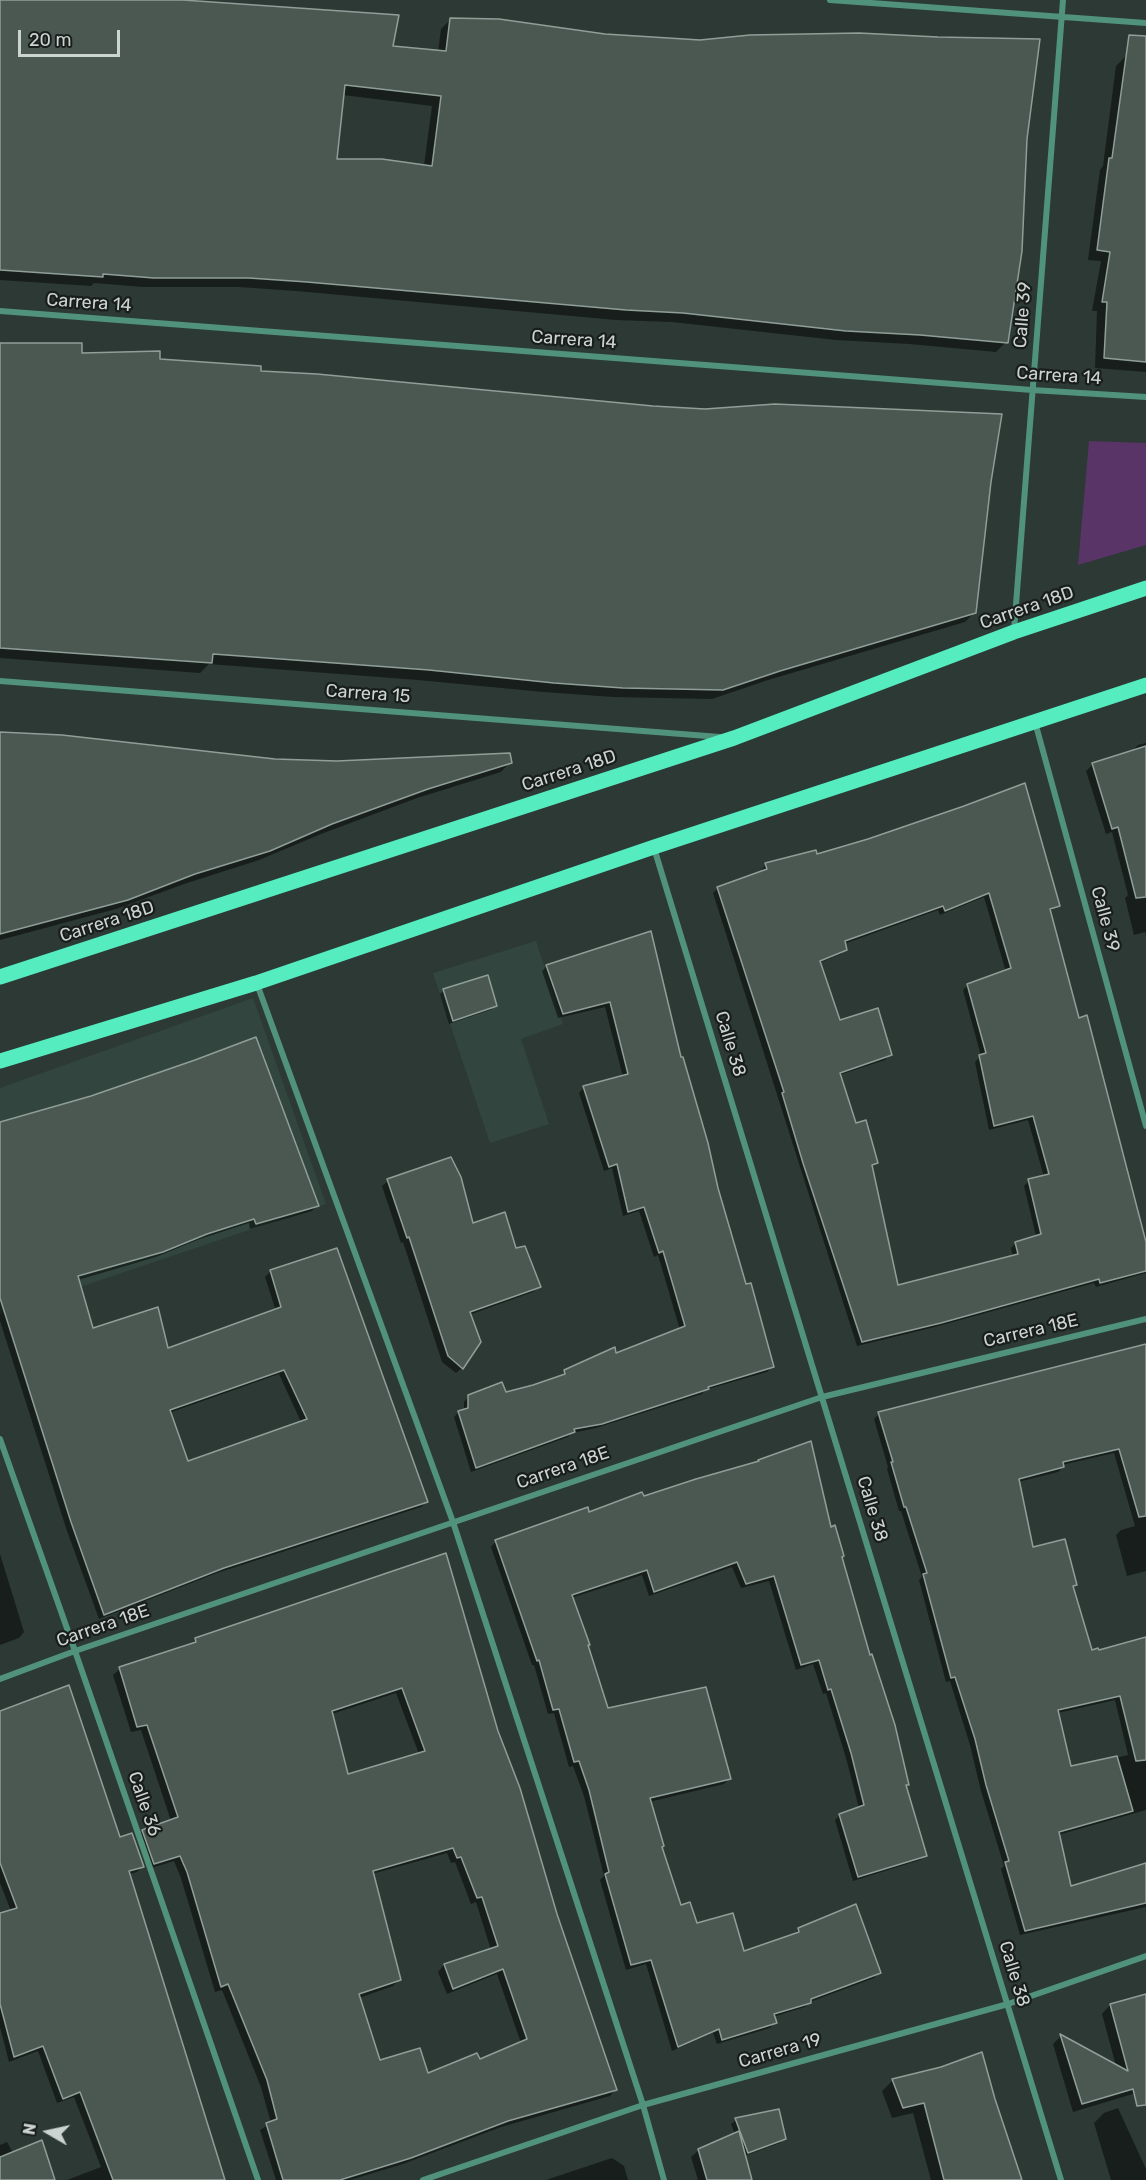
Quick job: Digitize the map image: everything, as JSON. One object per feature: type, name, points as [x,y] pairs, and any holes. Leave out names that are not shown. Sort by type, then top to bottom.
[{"type":"main road","name":"Carrera 18D","points":[[0,977],[734,738],[1014,632],[1146,588]]},
{"type":"main road","points":[[0,1061],[256,983],[654,847],[1146,685]]},
{"type":"street","points":[[830,0],[1146,23]]},
{"type":"street","name":"Calle 39","points":[[1014,632],[1063,0]]},
{"type":"street","name":"Carrera 14","points":[[0,311],[1146,397]]},
{"type":"street","name":"Carrera 15","points":[[0,681],[734,738]]},
{"type":"street","name":"Calle 39","points":[[1035,721],[1146,1126]]},
{"type":"street","name":"Calle 38","points":[[654,847],[1061,2180]]},
{"type":"street","points":[[256,983],[453,1522],[643,2105],[664,2180]]},
{"type":"street","name":"Carrera 18E","points":[[0,1679],[75,1651],[822,1396],[1146,1319]]},
{"type":"street","name":"Calle 36","points":[[0,1439],[258,2180]]},
{"type":"street","name":"Carrera 19","points":[[423,2180],[643,2105],[1008,2004],[1146,1956]]},
{"type":"shaded area","points":[[1089,441],[1146,443],[1146,545],[1078,565]]},
{"type":"shaded area","points":[[536,941],[563,1024],[521,1039],[549,1124],[490,1143],[433,973]]},
{"type":"shaded area","points":[[253,998],[326,1204],[0,1314],[0,1088]]},
{"type":"building","points":[[0,0],[183,0],[399,15],[393,46],[446,51],[450,18],[499,19],[605,34],[700,40],[750,35],[859,33],[1040,39],[1027,139],[1022,251],[1008,343],[846,331],[683,313],[307,282],[249,278],[154,278],[103,274],[103,277],[0,270]],"holes":[[[345,85],[441,96],[432,166],[382,159],[337,159]]]},
{"type":"building","points":[[1129,35],[1146,36],[1146,362],[1104,358],[1107,302],[1102,302],[1110,252],[1097,250]]},
{"type":"building","points":[[0,343],[82,343],[82,353],[160,351],[160,359],[261,366],[261,371],[317,374],[653,406],[705,409],[775,404],[1002,414],[991,482],[976,613],[723,690],[623,688],[429,670],[213,654],[212,663],[0,648]]},
{"type":"building","points":[[0,732],[62,735],[275,759],[337,761],[510,753],[512,763],[428,789],[332,824],[270,851],[195,874],[128,900],[0,934]]},
{"type":"building","points":[[1146,746],[1146,897],[1136,898],[1118,827],[1112,829],[1092,763]]},
{"type":"building","points":[[1025,783],[1060,906],[1050,909],[1079,1018],[1087,1015],[1146,1242],[1146,1271],[1100,1283],[1099,1279],[941,1323],[862,1342],[803,1163],[782,1093],[784,1092],[717,887],[767,869],[765,863],[816,850],[817,854],[964,806]],"holes":[[[989,893],[1011,968],[967,984],[986,1053],[979,1055],[994,1126],[1033,1116],[1049,1174],[1028,1179],[1041,1234],[1015,1242],[1018,1254],[898,1285],[872,1165],[878,1163],[866,1120],[856,1123],[840,1073],[892,1055],[878,1008],[840,1020],[820,961],[847,950],[845,941],[943,906],[945,911]]]},
{"type":"building","points":[[651,931],[681,1057],[683,1057],[708,1143],[718,1188],[746,1284],[751,1283],[774,1367],[602,1424],[574,1429],[575,1432],[476,1468],[458,1411],[468,1408],[468,1395],[502,1382],[506,1392],[533,1385],[565,1374],[564,1370],[615,1347],[616,1353],[685,1326],[663,1251],[659,1253],[644,1207],[628,1212],[617,1164],[609,1167],[583,1086],[628,1074],[610,1002],[563,1014],[546,965]]},
{"type":"building","points":[[488,975],[497,1006],[453,1021],[443,989]]},
{"type":"building","points":[[256,1037],[319,1206],[256,1224],[254,1219],[207,1234],[163,1252],[78,1276],[93,1328],[158,1307],[168,1348],[281,1307],[270,1270],[337,1248],[428,1502],[224,1568],[104,1615],[71,1522],[0,1298],[0,1122],[91,1096]],"holes":[[[284,1370],[307,1419],[188,1461],[170,1410]]]},
{"type":"building","points":[[451,1157],[461,1177],[473,1223],[505,1212],[516,1248],[525,1246],[541,1287],[470,1312],[481,1342],[463,1369],[448,1356],[409,1237],[407,1238],[387,1179]]},
{"type":"building","points":[[1146,1344],[1146,1516],[1139,1517],[1119,1449],[1063,1462],[1064,1467],[1019,1479],[1033,1547],[1065,1539],[1077,1585],[1073,1586],[1092,1650],[1146,1637],[1146,1760],[1136,1761],[1120,1696],[1058,1710],[1071,1766],[1117,1756],[1133,1811],[1059,1832],[1071,1886],[1146,1863],[1146,1903],[1025,1931],[1005,1862],[1009,1861],[975,1739],[955,1677],[951,1678],[923,1574],[927,1573],[906,1507],[904,1507],[878,1412]]},
{"type":"building","points":[[811,1441],[831,1527],[835,1525],[870,1655],[872,1654],[895,1725],[909,1785],[906,1785],[927,1856],[858,1877],[839,1814],[864,1805],[851,1753],[831,1689],[828,1690],[819,1660],[801,1665],[774,1576],[746,1584],[737,1562],[654,1592],[647,1570],[572,1595],[590,1645],[588,1645],[608,1708],[706,1687],[731,1779],[650,1798],[664,1846],[662,1847],[681,1905],[690,1902],[697,1923],[733,1913],[744,1951],[799,1932],[798,1928],[856,1904],[881,1973],[811,1999],[811,2003],[774,2014],[777,2023],[722,2040],[719,2029],[678,2047],[651,1960],[631,1965],[605,1874],[609,1872],[589,1790],[579,1761],[574,1762],[559,1709],[553,1710],[539,1660],[537,1661],[495,1540],[588,1507],[589,1512],[642,1492],[644,1496],[759,1461]]},
{"type":"building","points":[[446,1553],[498,1731],[520,1788],[557,1914],[617,2090],[508,2121],[411,2158],[340,2180],[283,2180],[266,2123],[277,2119],[267,2080],[228,1984],[221,1987],[187,1872],[180,1856],[154,1864],[142,1830],[178,1817],[147,1725],[137,1727],[119,1667],[196,1642],[195,1638]],"holes":[[[402,1688],[425,1751],[348,1774],[332,1711]],[[453,1848],[457,1858],[461,1857],[477,1898],[482,1897],[498,1946],[444,1964],[453,1989],[503,1969],[527,2039],[480,2059],[477,2053],[428,2073],[420,2048],[380,2060],[359,1994],[401,1980],[373,1871]]]},
{"type":"building","points":[[69,1685],[120,1837],[132,1833],[144,1867],[129,1871],[225,2180],[113,2180],[80,2092],[63,2099],[43,2046],[14,2057],[0,2004],[0,1913],[17,1908],[0,1863],[0,1711]]},
{"type":"building","points":[[1146,1994],[1146,2105],[1137,2106],[1133,2089],[1082,2104],[1060,2034],[1128,2071],[1110,2004]]},
{"type":"building","points":[[982,2052],[1022,2180],[944,2180],[924,2103],[903,2108],[892,2079],[941,2067]]},
{"type":"building","points":[[779,2109],[786,2139],[748,2153],[735,2118]]},
{"type":"building","points":[[739,2131],[752,2180],[707,2180],[698,2149]]},
{"type":"building","points":[[42,2140],[55,2180],[0,2180],[0,2157]]}]
